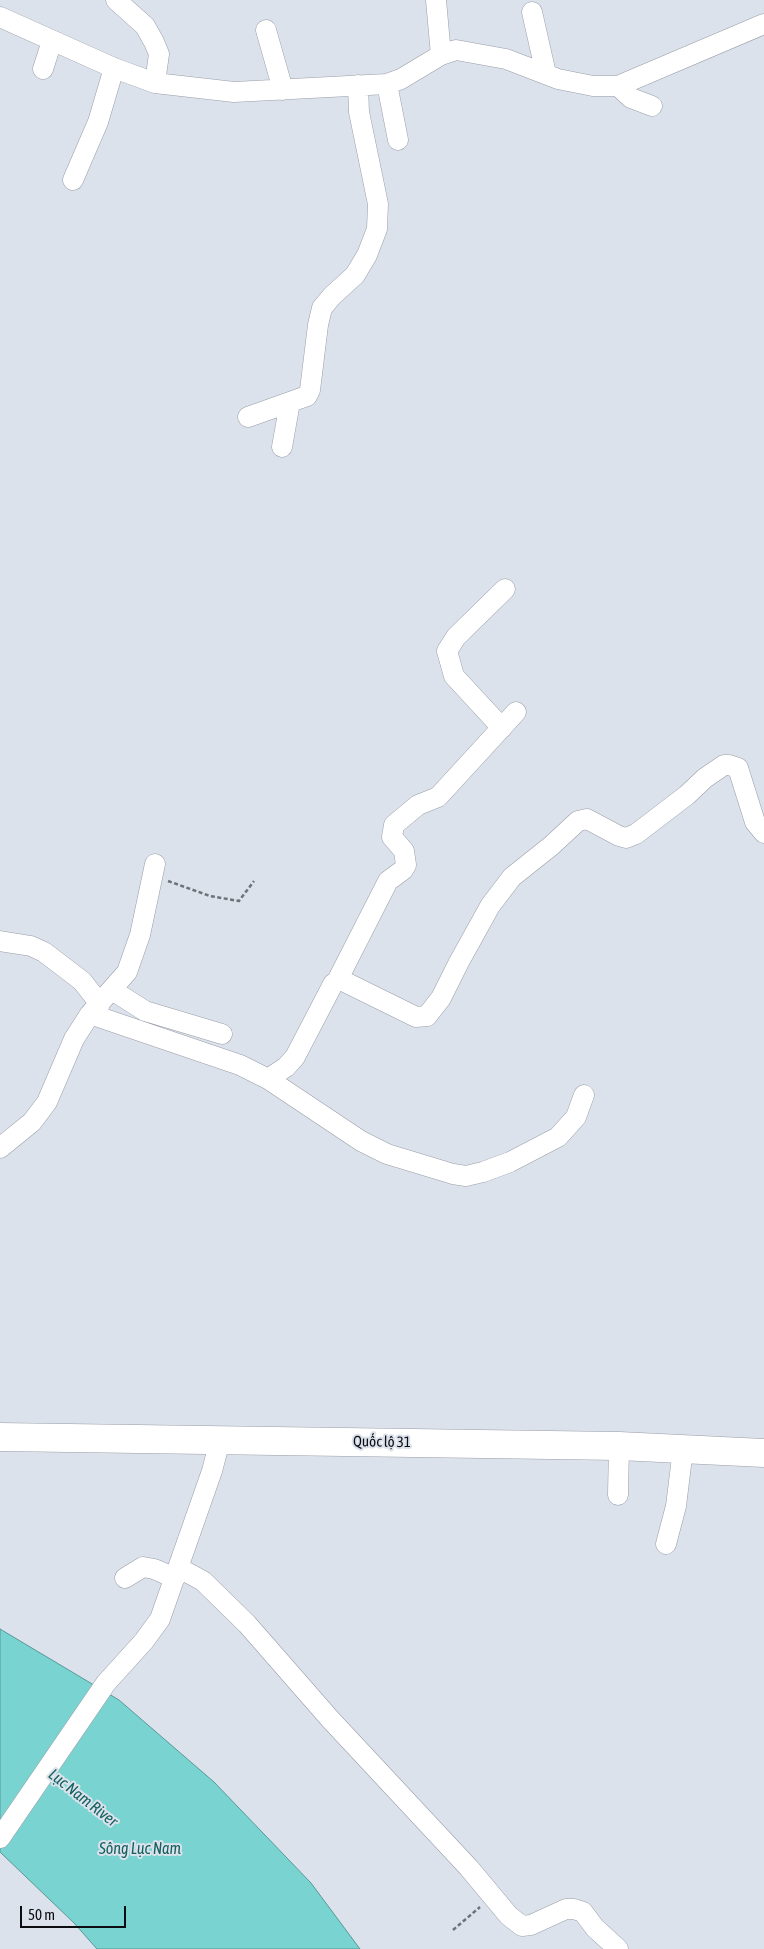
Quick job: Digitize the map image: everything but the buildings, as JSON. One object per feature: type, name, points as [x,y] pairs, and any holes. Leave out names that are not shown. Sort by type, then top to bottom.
[{"type":"highway","name":"Quốc lộ 31","points":[[0,1437],[619,1446],[764,1453]]},
{"type":"street","points":[[116,0],[145,26],[154,42],[159,54],[155,83]]},
{"type":"street","points":[[436,0],[441,55]]},
{"type":"street","points":[[532,12],[546,74]]},
{"type":"street","points":[[0,17],[114,68],[155,83],[219,91],[284,90],[386,84],[401,79],[441,55],[456,50],[506,59],[546,74],[593,86],[618,86],[764,24]]},
{"type":"street","points":[[266,30],[284,90]]},
{"type":"street","points":[[43,69],[52,41]]},
{"type":"street","points":[[73,180],[98,122],[114,68]]},
{"type":"street","points":[[386,84],[398,140]]},
{"type":"street","points":[[248,417],[303,399],[310,390],[322,308],[355,275],[367,255],[377,229],[378,204],[359,112],[358,85]]},
{"type":"street","points":[[618,86],[631,98],[652,106]]},
{"type":"street","points":[[282,447],[290,402]]},
{"type":"street","points":[[502,728],[454,676],[447,651],[456,637],[505,589]]},
{"type":"street","points":[[268,1079],[286,1067],[295,1056],[333,984],[337,981],[388,881],[403,870],[406,865],[404,851],[392,837],[394,825],[418,805],[438,797],[516,712]]},
{"type":"street","points":[[337,981],[343,981],[416,1016],[427,1016],[441,998],[458,962],[490,906],[512,877],[551,846],[575,823],[587,819],[626,838],[636,834],[687,795],[705,778],[724,766],[729,765],[738,768],[755,822],[764,833]]},
{"type":"street","points":[[0,1148],[32,1122],[47,1102],[74,1039],[127,972],[140,935],[154,869]]},
{"type":"street","points":[[0,941],[31,946],[44,952],[82,981],[101,1003],[268,1079],[361,1141],[386,1154],[453,1174],[466,1176],[483,1172],[510,1162],[558,1137],[576,1117],[584,1096]]},
{"type":"street","points":[[101,1003],[145,1011],[222,1034]]},
{"type":"street","points":[[0,1838],[106,1683],[144,1641],[160,1619],[212,1471],[220,1440]]},
{"type":"street","points":[[618,1495],[619,1446]]},
{"type":"street","points":[[666,1544],[676,1506],[682,1449]]},
{"type":"street","points":[[125,1578],[135,1570],[143,1568],[177,1573],[204,1581],[247,1624],[330,1719],[469,1868],[492,1896],[522,1926],[531,1925],[566,1909],[583,1912],[595,1928],[618,1949]]},
{"type":"path","points":[[154,869],[210,896],[239,902],[254,881]]},
{"type":"path","points":[[453,1930],[492,1896]]},
{"type":"water","name":"Sông Lục Nam","points":[[0,1629],[119,1700],[214,1782],[311,1883],[360,1949],[97,1949],[74,1923],[0,1852]]},
{"type":"water label","name":"Lục Nam River","points":[[83,1798]]}]
